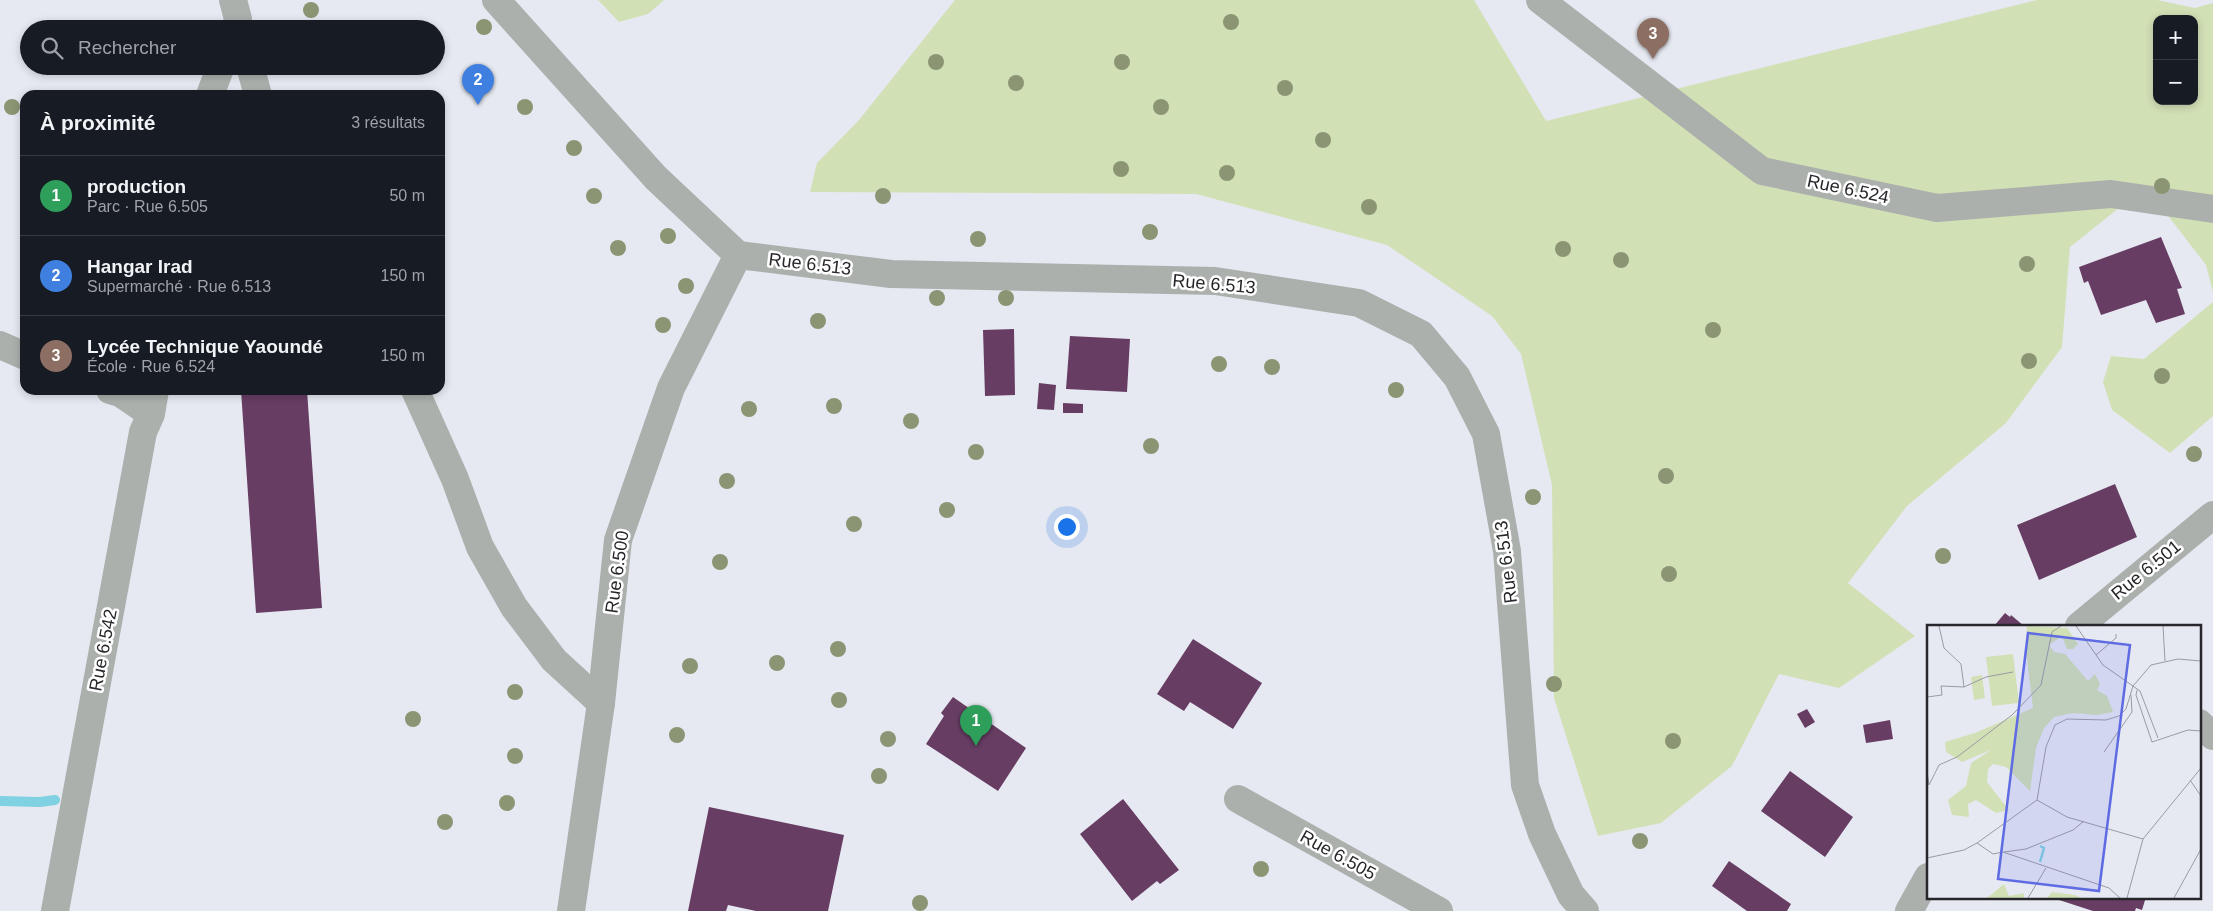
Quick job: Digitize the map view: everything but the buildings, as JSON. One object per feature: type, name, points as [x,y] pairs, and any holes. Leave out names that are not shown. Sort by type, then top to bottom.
[{"type":"street","points":[[496,0],[656,178],[738,255]]},
{"type":"street","name":"Rue 6.524","points":[[1540,0],[1762,171],[1936,208],[2111,194],[2213,209]]},
{"type":"street","points":[[212,90],[218,75]]},
{"type":"street","points":[[252,75],[257,90]]},
{"type":"street","name":"Rue 6.500","points":[[571,911],[602,702],[618,540],[671,388],[738,255]]},
{"type":"street","name":"Rue 6.513","points":[[738,255],[891,274],[1215,281],[1359,304],[1421,334],[1457,377],[1486,434],[1507,552],[1525,785],[1542,834],[1571,895],[1585,911]]},
{"type":"street","points":[[0,345],[20,354]]},
{"type":"street","points":[[127,395],[153,402]]},
{"type":"street","points":[[417,395],[455,479],[480,547],[514,607],[554,660],[602,702]]},
{"type":"street","name":"Rue 6.542","points":[[55,911],[143,432],[153,402]]},
{"type":"street","name":"Rue 6.501","points":[[2085,624],[2213,515]]},
{"type":"street","points":[[2200,724],[2213,736]]},
{"type":"street","name":"Rue 6.505","points":[[1238,799],[1439,911]]},
{"type":"street","points":[[1909,911],[1927,880]]},
{"type":"green space","points":[[598,0],[664,0],[648,14],[619,22]]},
{"type":"green space","points":[[955,0],[1474,0],[1546,121],[2037,0],[2157,0],[2195,8],[2213,3],[2213,292],[2206,265],[2159,204],[2129,200],[2070,247],[2062,347],[2006,423],[1907,506],[1848,583],[1915,636],[1839,688],[1779,674],[1732,766],[1661,823],[1598,836],[1554,698],[1552,485],[1521,354],[1492,316],[1387,245],[1196,194],[810,192],[817,163],[859,120]]},
{"type":"green space","points":[[2213,302],[2213,416],[2170,453],[2112,410],[2103,382],[2111,356],[2144,359]]},
{"type":"waterway","points":[[0,801],[40,802],[55,800]]},
{"type":"place","name":"Lycée Technique Yaoundé","points":[[1653,59]]},
{"type":"place","name":"Hangar Irad","points":[[478,105]]},
{"type":"place","name":"production","points":[[976,746]]}]
